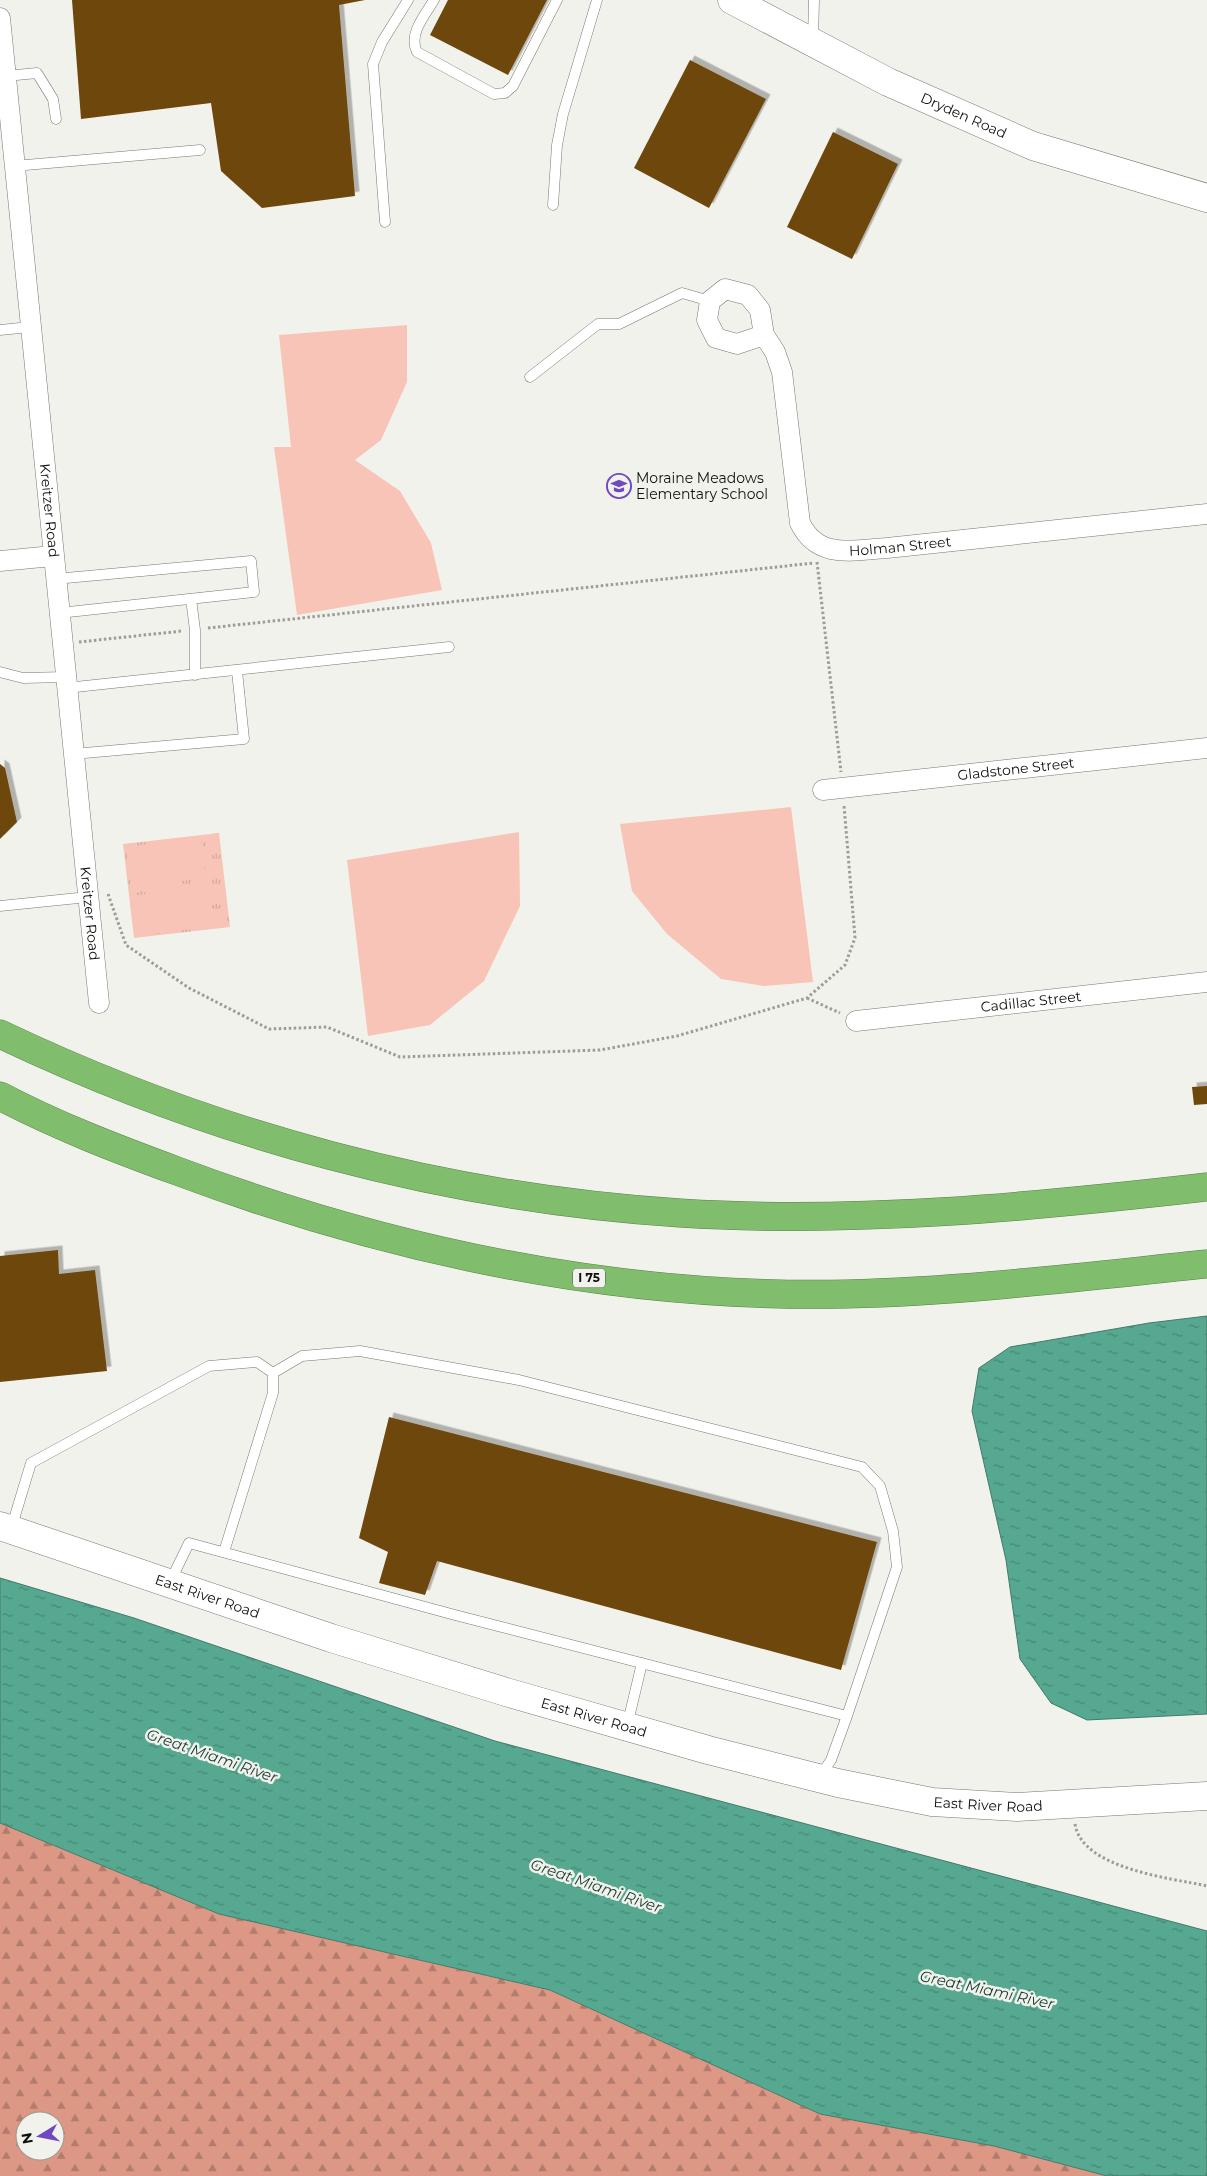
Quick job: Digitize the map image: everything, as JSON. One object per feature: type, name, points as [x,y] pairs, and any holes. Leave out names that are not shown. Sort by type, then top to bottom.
[{"type":"highway","points":[[0,1034],[94,1077],[223,1123],[309,1150],[370,1166],[428,1178],[574,1204],[678,1212],[774,1216],[922,1212],[1088,1200],[1207,1187]]},
{"type":"highway","name":"I 75","points":[[0,1096],[90,1138],[273,1205],[396,1241],[558,1274],[630,1283],[698,1288],[847,1294],[995,1284],[1207,1264]]},
{"type":"street","name":"Dryden Road","points":[[732,0],[888,82],[1033,146],[1207,198]]},
{"type":"street","name":"Kreitzer Road","points":[[0,18],[65,682],[100,1003]]},
{"type":"street","points":[[764,335],[737,344],[716,338],[707,320],[710,302],[726,289],[748,295],[760,310],[764,335],[775,352],[782,372],[800,523],[805,535],[813,543],[820,555]]},
{"type":"street","name":"Holman Street","points":[[820,555],[837,551],[887,548],[1207,514]]},
{"type":"street","points":[[0,561],[53,556]]},
{"type":"street","name":"Gladstone Street","points":[[833,789],[1207,748]]},
{"type":"street","name":"Cadillac Street","points":[[856,1021],[1207,982]]},
{"type":"street","name":"East River Road","points":[[5,1528],[331,1638],[627,1727],[819,1778],[932,1802],[1017,1807],[1207,1796]]},
{"type":"lane","points":[[385,222],[374,64],[382,42],[408,0]]},
{"type":"lane","points":[[434,0],[414,35],[414,45],[417,52],[494,94],[505,93],[513,86],[557,0]]},
{"type":"lane","points":[[553,205],[558,145],[563,114],[597,0]]},
{"type":"lane","points":[[813,42],[814,0]]},
{"type":"lane","points":[[6,76],[37,73],[53,99],[56,119]]},
{"type":"lane","points":[[14,166],[200,150]]},
{"type":"lane","points":[[530,377],[598,324],[618,324],[682,293],[710,302]]},
{"type":"lane","points":[[0,330],[30,327]]},
{"type":"lane","points":[[55,579],[251,560],[254,592],[59,613]]},
{"type":"lane","points":[[191,599],[195,630],[195,675]]},
{"type":"lane","points":[[0,672],[23,678],[65,682],[195,675],[450,647]]},
{"type":"lane","points":[[73,754],[244,738],[237,671]]},
{"type":"lane","points":[[0,906],[88,897]]},
{"type":"lane","points":[[273,1374],[302,1356],[360,1351],[519,1380],[862,1467],[880,1486],[893,1531],[897,1567],[848,1716],[831,1760],[819,1778]]},
{"type":"lane","points":[[5,1528],[31,1463],[209,1366],[257,1362],[273,1374]]},
{"type":"lane","points":[[224,1552],[273,1393],[273,1374]]},
{"type":"lane","points":[[170,1583],[189,1543],[848,1716]]},
{"type":"lane","points":[[627,1727],[642,1663]]},
{"type":"path","points":[[62,644],[195,630],[820,555],[833,789],[855,938],[845,965],[807,998],[676,1036],[600,1050],[400,1057],[328,1027],[269,1029],[189,988],[126,945],[107,886]]},
{"type":"path","points":[[807,998],[856,1021]]},
{"type":"path","points":[[1072,1805],[1076,1833],[1093,1853],[1127,1868],[1207,1886]]},
{"type":"green space","points":[[407,325],[407,382],[381,440],[355,460],[400,491],[431,543],[442,590],[297,615],[274,447],[291,447],[279,335]]},
{"type":"green space","points":[[791,807],[813,982],[764,986],[721,979],[667,934],[632,891],[620,824]]},
{"type":"green space","points":[[519,832],[520,906],[484,981],[430,1025],[368,1036],[347,860]]},
{"type":"green space","points":[[219,833],[230,927],[134,938],[123,844]]},
{"type":"green space","points":[[201,837],[206,878],[131,887],[126,847]]},
{"type":"green space","points":[[206,886],[211,926],[137,936],[131,896]]},
{"type":"green space","points":[[0,1823],[219,1914],[550,1990],[820,2114],[994,2146],[1107,2176],[0,2176]]},
{"type":"water","points":[[1207,1316],[1207,1714],[1087,1720],[1051,1703],[1020,1659],[1006,1560],[972,1411],[979,1368],[1010,1347],[1149,1323]]},
{"type":"water","name":"Great Miami River","points":[[0,1578],[134,1618],[495,1741],[1207,1931],[1207,2176],[1107,2176],[994,2146],[820,2114],[550,1990],[219,1914],[0,1823]]},
{"type":"building","points":[[72,0],[365,0],[339,5],[355,196],[262,208],[221,171],[211,103],[81,119]]},
{"type":"building","points":[[448,0],[547,0],[508,75],[430,35]]},
{"type":"building","points":[[690,60],[766,99],[709,208],[634,168]]},
{"type":"building","points":[[833,132],[898,164],[852,259],[787,227]]},
{"type":"building","points":[[0,764],[5,768],[17,822],[0,839]]},
{"type":"building","points":[[1207,1086],[1207,1104],[1194,1105],[1192,1087]]},
{"type":"building","points":[[58,1250],[59,1274],[95,1270],[107,1371],[0,1382],[0,1256]]},
{"type":"building","points":[[389,1417],[877,1542],[841,1670],[437,1561],[425,1595],[379,1583],[388,1552],[359,1538]]},
{"type":"place","name":"Moraine Meadows Elementary School","points":[[619,486]]}]
